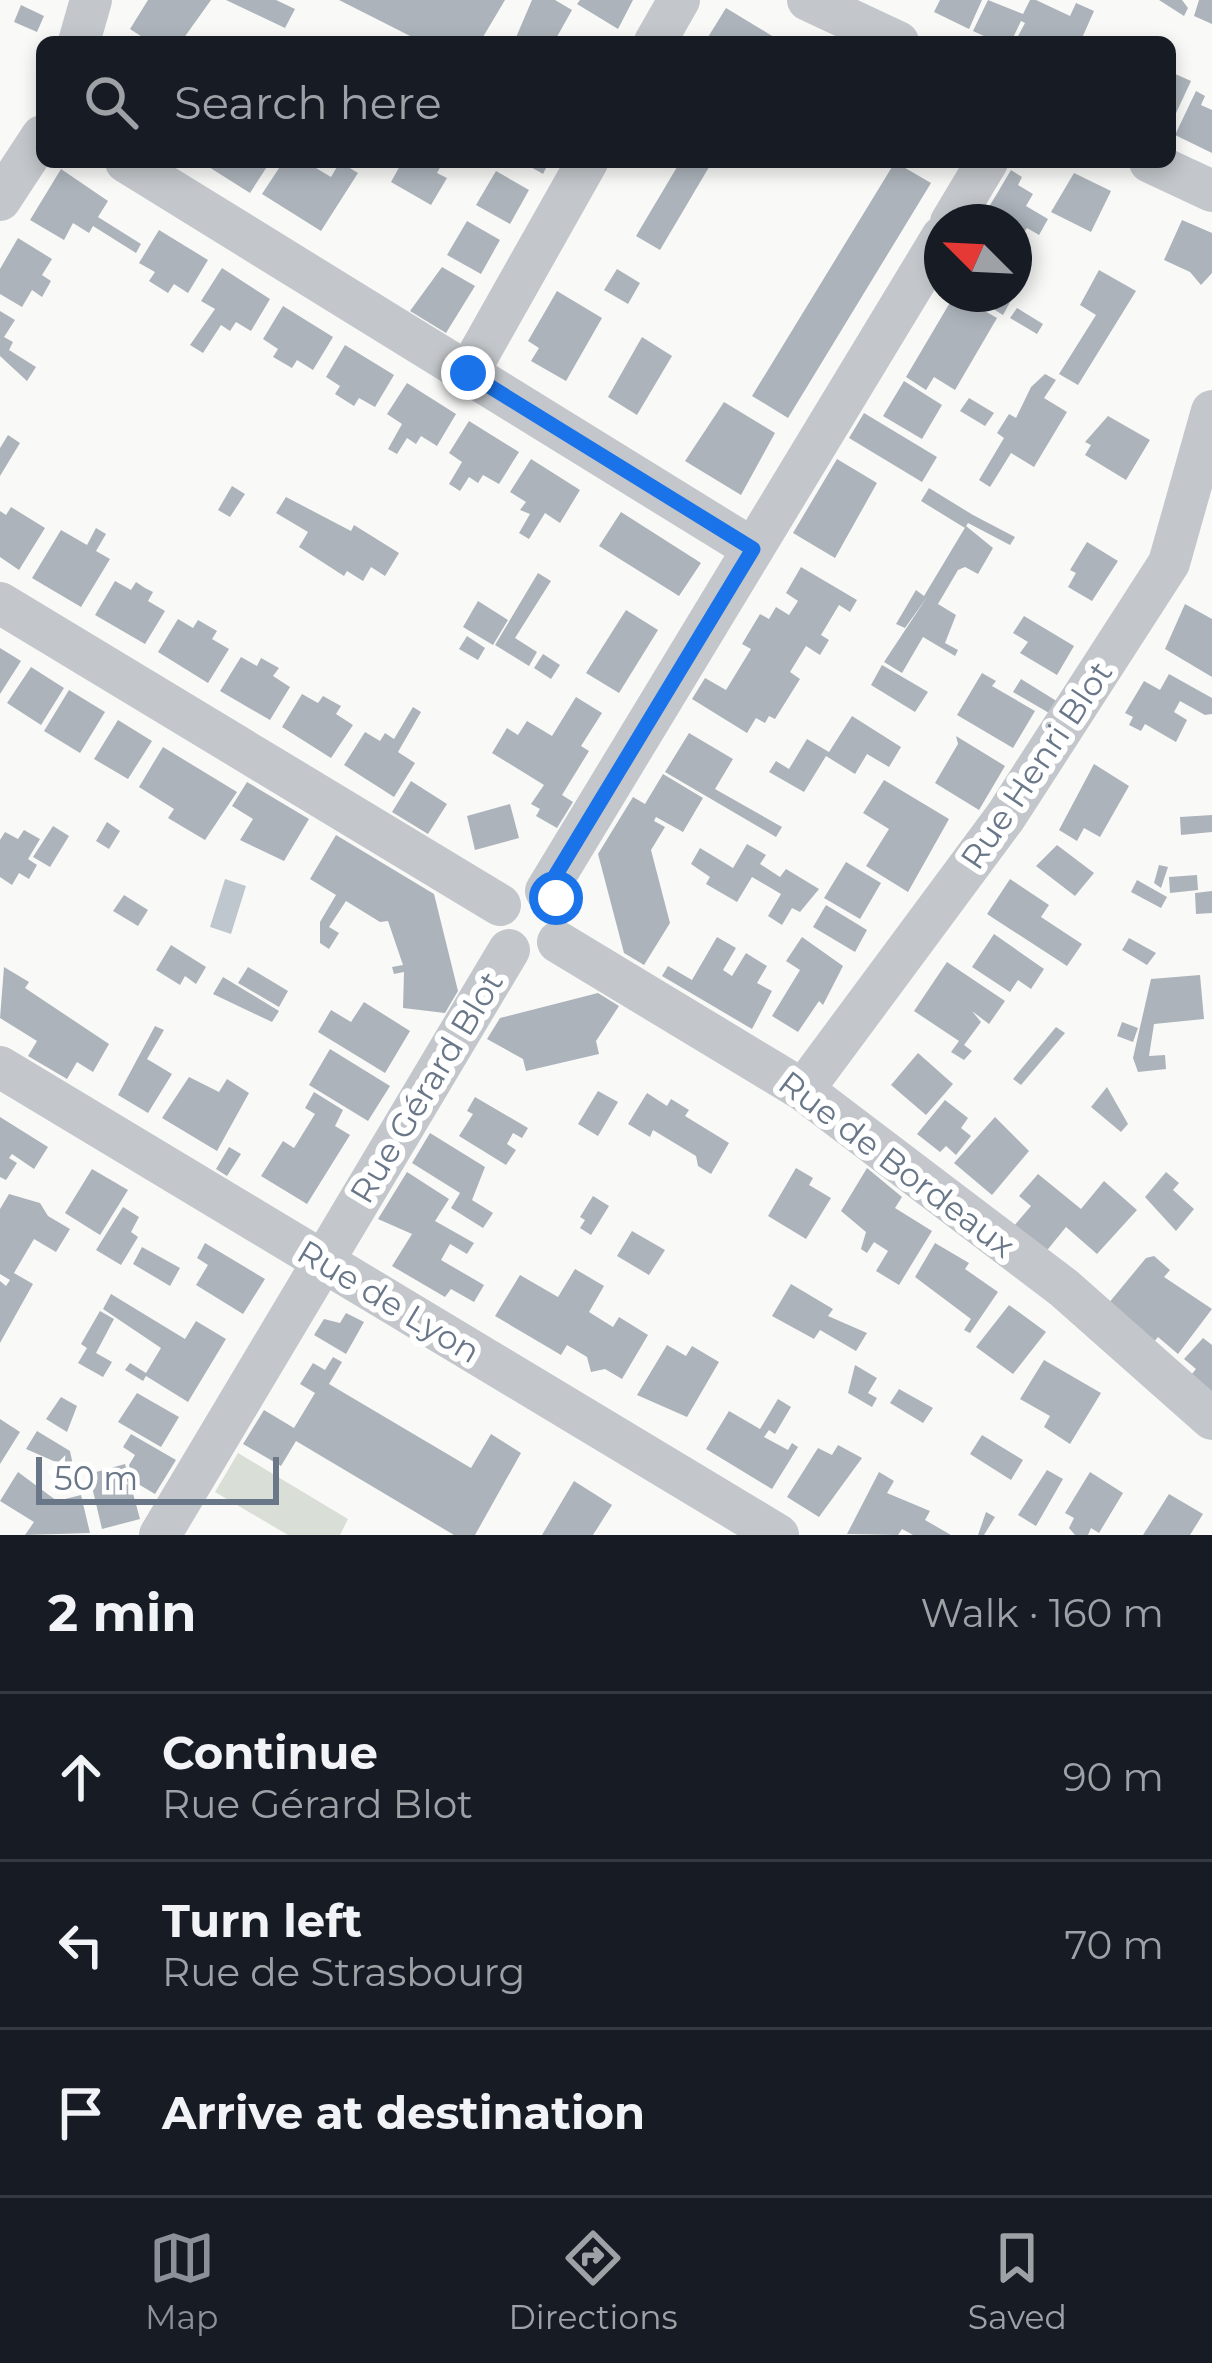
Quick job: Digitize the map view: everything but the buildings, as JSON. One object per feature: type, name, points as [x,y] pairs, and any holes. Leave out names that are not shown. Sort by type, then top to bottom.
[{"type":"street","points":[[81,36],[91,0]]},
{"type":"street","points":[[658,36],[679,0]]},
{"type":"street","points":[[831,5],[887,36]]},
{"type":"street","points":[[0,200],[36,145]]},
{"type":"street","points":[[136,168],[753,549]]},
{"type":"street","points":[[468,373],[584,168]]},
{"type":"street","points":[[962,204],[983,168]]},
{"type":"street","points":[[1163,168],[1212,191]]},
{"type":"street","points":[[546,891],[924,267]]},
{"type":"street","name":"Rue Henri Blot","points":[[803,1090],[1006,816],[1168,563],[1212,411]]},
{"type":"street","points":[[0,603],[500,905]]},
{"type":"street","points":[[516,890],[546,891],[565,920],[559,942],[530,957],[508,950],[495,924],[500,905],[516,890]]},
{"type":"street","name":"Rue de Bordeaux","points":[[559,942],[803,1090],[1064,1288],[1212,1419]]},
{"type":"street","name":"Rue Gérard Blot","points":[[160,1535],[508,950]]},
{"type":"street","name":"Rue de Lyon","points":[[0,1067],[778,1535]]},
{"type":"shaded area","points":[[225,879],[246,886],[231,934],[210,927]]},
{"type":"shaded area","points":[[238,1453],[348,1519],[340,1535],[288,1535],[215,1492]]},
{"type":"route","points":[[468,373],[753,549],[546,891],[556,898]]}]
